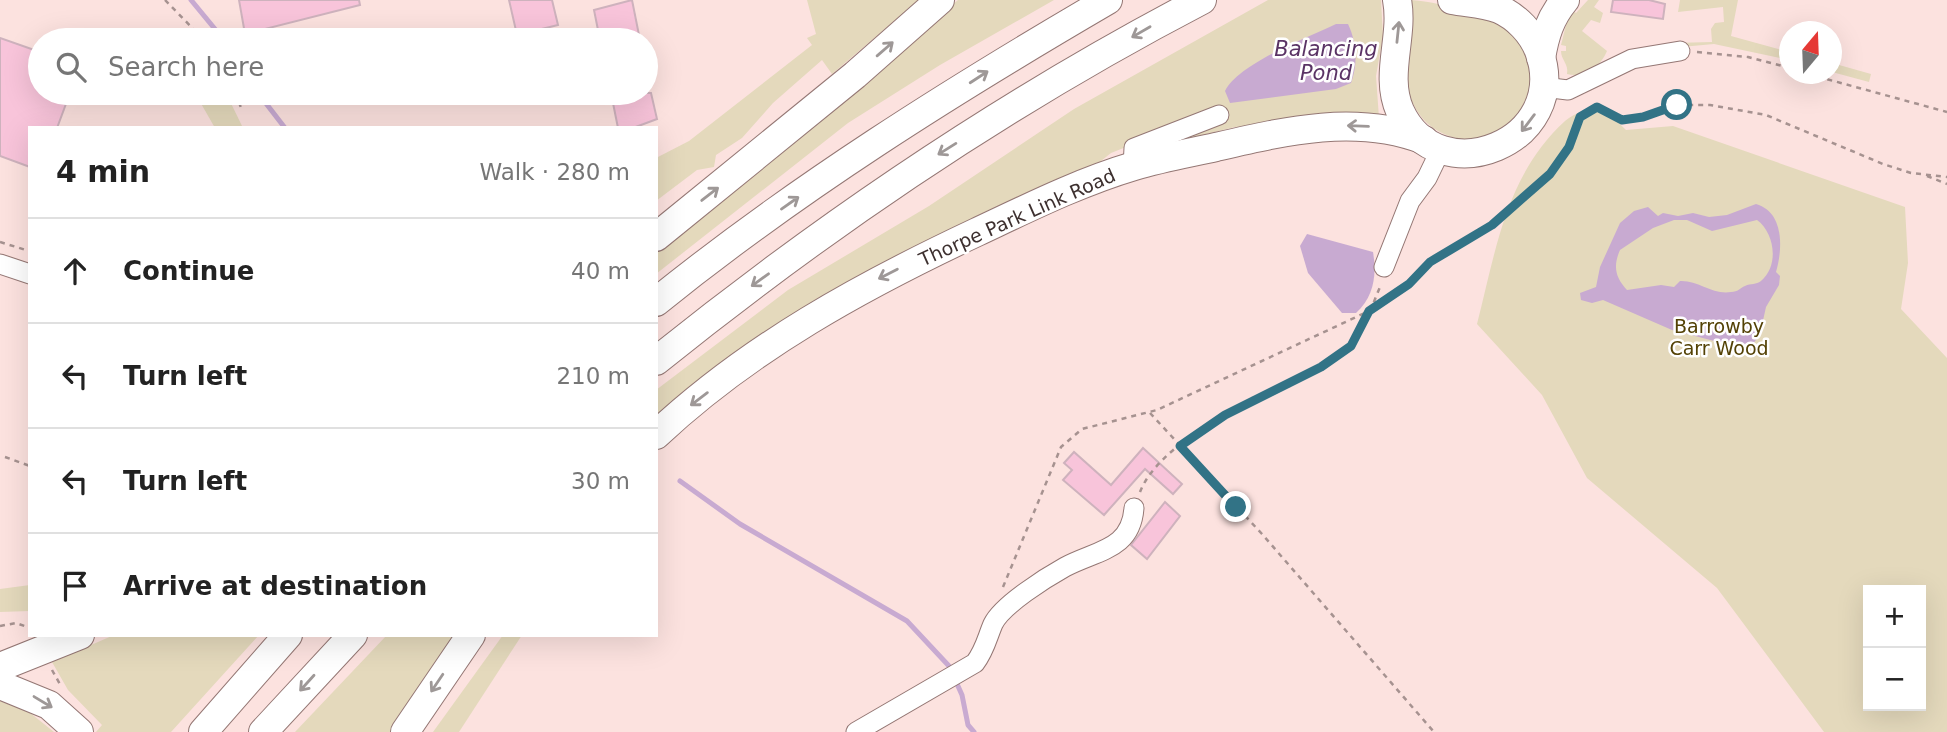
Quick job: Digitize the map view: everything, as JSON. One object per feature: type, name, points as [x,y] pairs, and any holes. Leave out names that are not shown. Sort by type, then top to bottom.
[{"type":"highway","points":[[658,235],[844,84],[940,0]]},
{"type":"highway","points":[[658,300],[701,265],[874,144],[1003,61],[1108,0]]},
{"type":"highway","points":[[658,359],[733,299],[901,178],[1023,101],[1202,0]]},
{"type":"highway","points":[[1396,0],[1399,18],[1392,81],[1395,98],[1402,114],[1433,144]]},
{"type":"highway","points":[[1452,0],[1490,6],[1513,17],[1531,36],[1541,58]]},
{"type":"highway","points":[[1543,87],[1541,58],[1544,37],[1553,15],[1565,0]]},
{"type":"highway","name":"Thorpe Park Link Road","points":[[658,433],[680,413],[796,327],[884,276],[1037,203],[1133,167],[1288,130],[1353,125],[1381,128],[1471,153],[1501,146],[1529,122],[1543,87]]},
{"type":"highway","points":[[0,667],[36,640],[62,637]]},
{"type":"highway","points":[[203,732],[286,637]]},
{"type":"highway","points":[[264,732],[351,637]]},
{"type":"highway","points":[[405,732],[470,637]]},
{"type":"highway","points":[[0,685],[49,705],[79,732]]},
{"type":"lane","points":[[1543,87],[1568,90],[1632,59],[1680,51]]},
{"type":"lane","points":[[1133,167],[1134,148],[1219,116]]},
{"type":"lane","points":[[1383,275],[1410,201],[1427,178],[1433,144]]},
{"type":"lane","points":[[0,264],[28,273]]},
{"type":"lane","points":[[856,732],[975,663],[985,650],[994,622],[1009,606],[1065,567],[1121,541],[1133,527],[1134,508]]},
{"type":"path","points":[[165,0],[192,28]]},
{"type":"path","points":[[1680,51],[1717,52],[1779,66]]},
{"type":"path","points":[[1842,83],[1947,112]]},
{"type":"path","points":[[240,105],[242,110]]},
{"type":"path","points":[[1002,588],[1061,447],[1082,429],[1149,412],[1369,311],[1409,284],[1430,262],[1492,225],[1527,198],[1550,174],[1569,147],[1580,117],[1597,107],[1622,120],[1643,117],[1677,105],[1710,105],[1766,115],[1883,164],[1947,184]]},
{"type":"path","points":[[1921,174],[1947,177]]},
{"type":"path","points":[[0,242],[26,250]]},
{"type":"path","points":[[1134,508],[1147,475],[1158,462],[1225,415],[1321,367],[1351,346],[1383,275]]},
{"type":"path","points":[[1149,412],[1262,534],[1434,732]]},
{"type":"path","points":[[5,457],[28,465]]},
{"type":"path","points":[[0,626],[16,623],[28,633]]},
{"type":"path","points":[[36,640],[62,687]]},
{"type":"green space","points":[[807,0],[919,0],[832,74],[822,60],[773,103],[742,138],[716,155],[714,167],[697,170],[658,199],[658,157],[689,141],[812,45],[807,38],[816,34]]},
{"type":"green space","points":[[958,0],[1054,0],[940,65],[848,123],[658,272],[658,249]]},
{"type":"green space","points":[[1268,0],[1381,0],[1383,36],[1376,76],[1379,118],[1235,127],[1182,140],[1141,141],[1111,153],[1091,169],[658,419],[658,388],[788,290],[929,206],[1074,109]]},
{"type":"green space","points":[[1406,0],[1435,3],[1492,20],[1508,28],[1524,47],[1531,69],[1530,90],[1522,110],[1508,126],[1490,137],[1468,140],[1444,134],[1423,119],[1407,86]]},
{"type":"green space","points":[[1588,0],[1599,0],[1594,7],[1603,13],[1600,23],[1591,20],[1582,31],[1607,51],[1601,62],[1586,73],[1567,74],[1561,51],[1566,51],[1566,46],[1561,45],[1570,9],[1576,13]]},
{"type":"green space","points":[[1680,0],[1738,0],[1731,36],[1779,49],[1779,58],[1714,44],[1681,47],[1673,43],[1712,42],[1711,29],[1715,23],[1724,22],[1723,7],[1678,12]]},
{"type":"green space","points":[[1842,66],[1871,74],[1869,82],[1842,75]]},
{"type":"green space","name":"Barrowby Carr Wood","points":[[1599,104],[1626,130],[1673,126],[1905,207],[1908,263],[1901,309],[1947,358],[1947,732],[1824,732],[1717,588],[1587,478],[1542,395],[1477,324],[1498,241],[1516,189],[1545,142],[1565,121]]},
{"type":"green space","points":[[202,105],[232,105],[242,126],[214,126]]},
{"type":"green space","points":[[28,585],[28,611],[0,612],[0,589]]},
{"type":"green space","points":[[109,637],[257,637],[171,732],[96,732],[102,725],[68,690],[52,662]]},
{"type":"green space","points":[[385,637],[457,637],[391,732],[295,732]]},
{"type":"green space","points":[[502,637],[521,637],[459,732],[433,732]]},
{"type":"green space","points":[[0,701],[29,712],[54,732],[0,732]]},
{"type":"water","name":"Balancing Pond","points":[[1336,24],[1348,24],[1355,46],[1356,61],[1351,83],[1336,89],[1230,103],[1225,91],[1244,71],[1275,52]]},
{"type":"water","points":[[1756,204],[1772,215],[1779,232],[1780,252],[1776,272],[1780,276],[1779,285],[1766,307],[1760,334],[1753,344],[1741,348],[1672,330],[1603,300],[1592,303],[1581,300],[1580,293],[1596,287],[1600,267],[1620,223],[1634,211],[1648,207],[1658,216],[1663,213],[1678,216],[1693,213],[1709,217],[1727,215]],"holes":[[[1674,220],[1687,220],[1712,231],[1757,220],[1771,240],[1771,266],[1761,281],[1735,291],[1718,291],[1687,281],[1680,281],[1674,287],[1661,285],[1627,290],[1618,276],[1616,261],[1620,250],[1653,228]]]},
{"type":"water","points":[[1307,234],[1373,252],[1373,285],[1367,300],[1356,313],[1342,313],[1308,273],[1300,246]]},
{"type":"building","points":[[239,0],[359,0],[360,5],[269,28],[244,28]]},
{"type":"building","points":[[509,0],[552,0],[558,25],[546,28],[515,28]]},
{"type":"building","points":[[632,0],[638,28],[598,28],[594,10]]},
{"type":"building","points":[[1613,0],[1649,0],[1665,4],[1663,19],[1611,12]]},
{"type":"building","points":[[0,38],[28,48],[28,105],[66,105],[58,126],[28,126],[28,166],[0,156]]},
{"type":"building","points":[[613,105],[654,105],[657,119],[638,126],[618,126]]},
{"type":"building","points":[[1143,448],[1182,484],[1173,494],[1145,469],[1104,515],[1063,480],[1072,470],[1064,463],[1074,452],[1111,485]]},
{"type":"building","points":[[1165,502],[1180,516],[1147,559],[1131,545]]},
{"type":"waterway","points":[[191,0],[214,28]]},
{"type":"waterway","points":[[267,105],[283,126]]},
{"type":"waterway","points":[[680,481],[740,524],[907,621],[949,666],[962,695],[968,725],[974,732]]},
{"type":"route","points":[[1236,507],[1180,446],[1225,415],[1272,389],[1321,367],[1351,346],[1369,311],[1409,284],[1430,262],[1492,225],[1527,198],[1550,174],[1569,147],[1580,117],[1597,107],[1622,120],[1643,117],[1677,105]]}]
